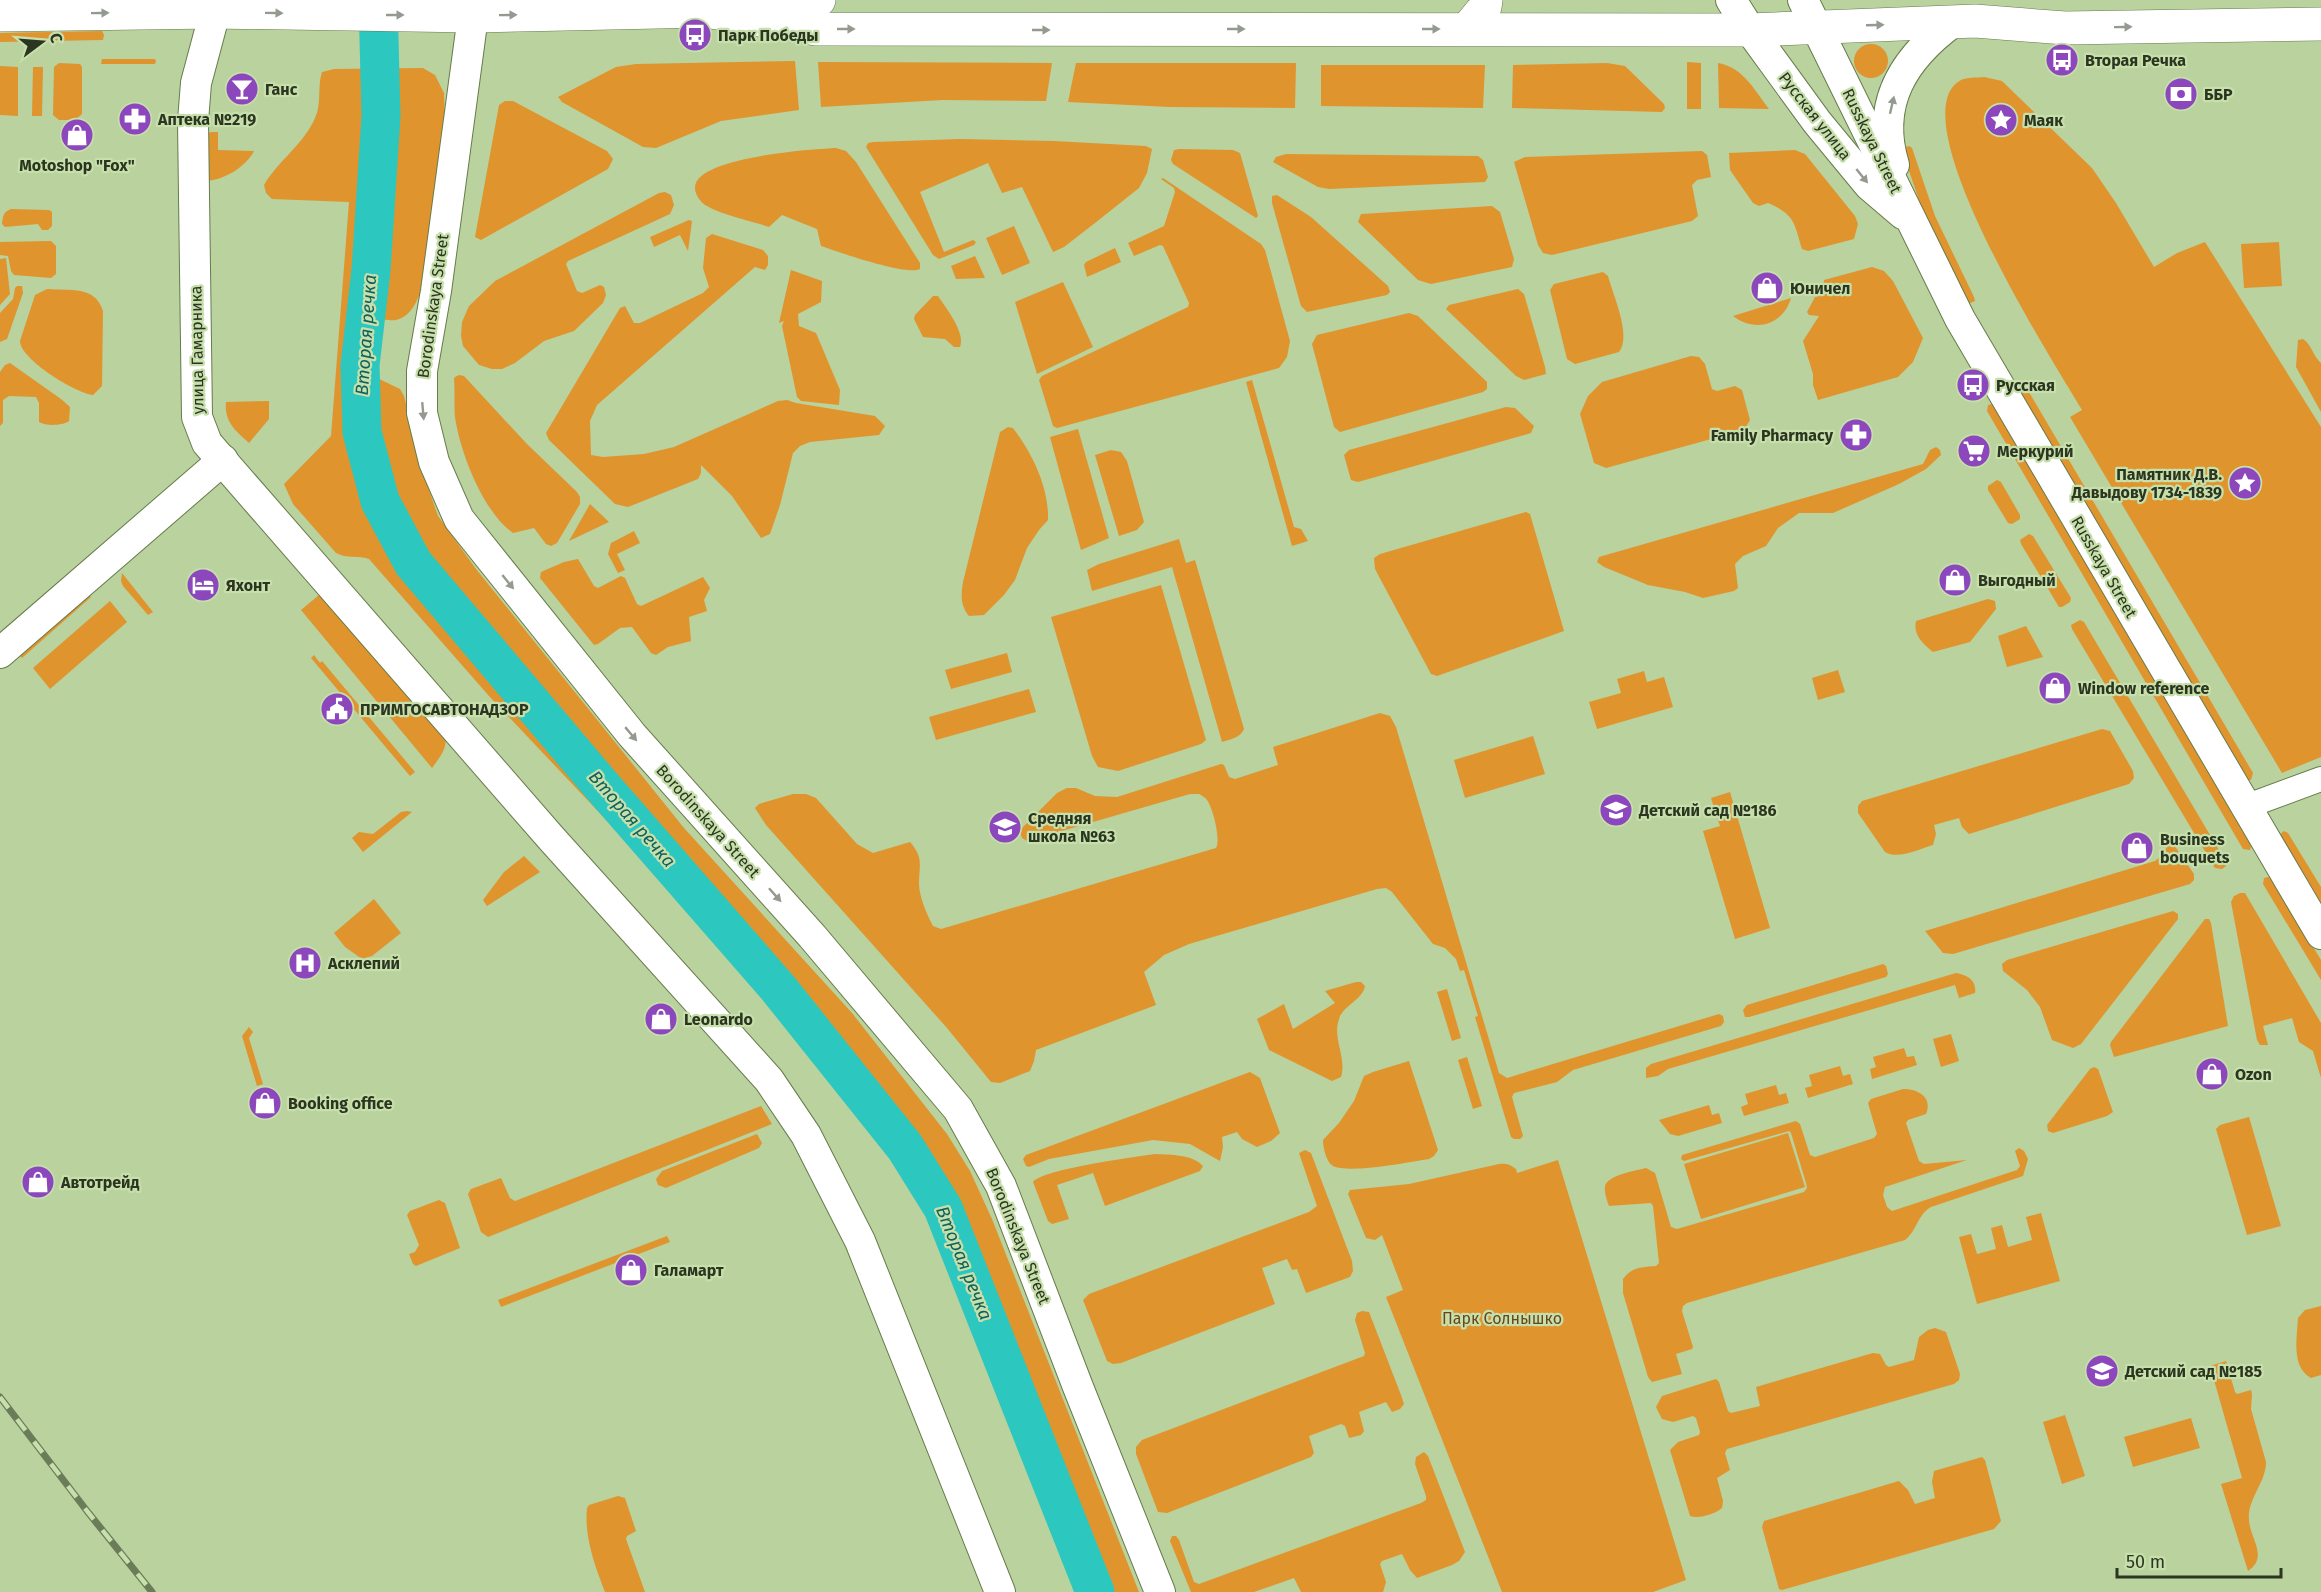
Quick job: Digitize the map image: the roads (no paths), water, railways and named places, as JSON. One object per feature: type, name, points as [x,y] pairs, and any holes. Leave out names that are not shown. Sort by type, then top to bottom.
[{"type":"highway","points":[[0,15],[216,12],[461,15],[705,11],[819,0]]},
{"type":"highway","points":[[1467,29],[1485,7],[1486,0]]},
{"type":"highway","points":[[705,11],[816,29],[1750,30],[1810,14],[1953,22],[2029,13],[2065,28],[2321,24]]},
{"type":"main road","name":"Русская улица","points":[[1731,0],[1817,122],[1869,185],[1912,222]]},
{"type":"main road","name":"улица Гамарника","points":[[216,12],[196,83],[194,121],[197,417],[207,443],[222,460]]},
{"type":"main road","name":"Russkaya Street","points":[[1810,14],[1960,319],[1991,375],[2321,934]]},
{"type":"main road","name":"Borodinskaya Street","points":[[461,15],[436,291],[422,371],[422,413],[434,462],[459,519],[632,735],[812,936],[958,1109],[1001,1186],[1160,1592]]},
{"type":"main road","points":[[1912,222],[1888,146],[1891,109],[1899,79],[1911,60],[1932,38],[1953,22]]},
{"type":"main road","points":[[0,654],[222,460],[551,838],[769,1080],[806,1136],[845,1209],[1000,1592]]},
{"type":"street","points":[[2245,807],[2321,779]]},
{"type":"waterway","name":"Вторая речка","points":[[378,0],[381,116],[371,270],[360,365],[362,432],[380,501],[413,563],[601,785],[778,988],[905,1147],[943,1208],[1095,1592]]},
{"type":"railway","points":[[0,1397],[152,1592]]},
{"type":"place","name":"Парк Победы","points":[[695,35]]},
{"type":"place","name":"Вторая Речка","points":[[2062,60]]},
{"type":"place","name":"Ганс","points":[[242,89]]},
{"type":"place","name":"ББР","points":[[2181,94]]},
{"type":"place","name":"Аптека №219","points":[[135,119]]},
{"type":"place","name":"Маяк","points":[[2001,120]]},
{"type":"place","name":"Motoshop \"Fox\"","points":[[77,135]]},
{"type":"place","name":"Юничел","points":[[1767,288]]},
{"type":"place","name":"Русская","points":[[1973,385]]},
{"type":"place","name":"Family Pharmacy","points":[[1856,435]]},
{"type":"place","name":"Меркурий","points":[[1974,451]]},
{"type":"place","name":"Памятник Д.В. Давыдову 1734-1839","points":[[2245,483]]},
{"type":"place","name":"Выгодный","points":[[1955,580]]},
{"type":"place","name":"Яхонт","points":[[203,585]]},
{"type":"place","name":"Window reference","points":[[2055,688]]},
{"type":"place","name":"ПРИМГОСАВТОНАДЗОР","points":[[337,709]]},
{"type":"place","name":"Детский сад №186","points":[[1616,810]]},
{"type":"place","name":"Средняя школа №63","points":[[1005,827]]},
{"type":"place","name":"Business bouquets","points":[[2137,848]]},
{"type":"place","name":"Асклепий","points":[[305,963]]},
{"type":"place","name":"Leonardo","points":[[661,1019]]},
{"type":"place","name":"Ozon","points":[[2212,1074]]},
{"type":"place","name":"Booking office","points":[[265,1103]]},
{"type":"place","name":"Автотрейд","points":[[38,1182]]},
{"type":"place","name":"Галамарт","points":[[631,1270]]},
{"type":"place","name":"Детский сад №185","points":[[2102,1371]]},
{"type":"park label","name":"Парк Солнышко","points":[[1502,1318]]}]
